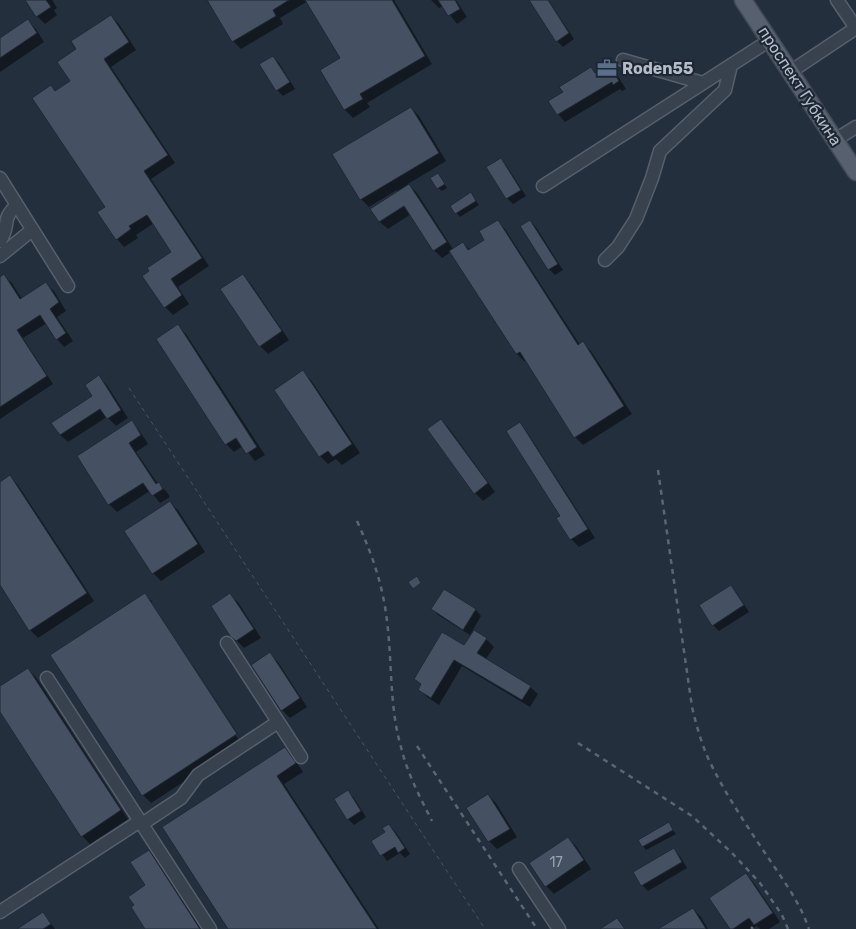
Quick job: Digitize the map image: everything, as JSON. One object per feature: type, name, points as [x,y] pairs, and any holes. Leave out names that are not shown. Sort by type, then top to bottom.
[{"type":"main road","name":"проспект Губкина","points":[[743,0],[856,172]]},
{"type":"street","points":[[790,72],[856,28],[838,0]]},
{"type":"street","points":[[543,186],[770,40]]},
{"type":"street","points":[[623,60],[703,83]]},
{"type":"street","points":[[604,260],[618,247],[636,218],[652,178],[660,151],[725,90],[731,65]]},
{"type":"street","points":[[835,140],[856,127]]},
{"type":"street","points":[[0,178],[68,286]]},
{"type":"street","points":[[0,241],[4,231],[5,216],[17,205]]},
{"type":"street","points":[[0,256],[32,230]]},
{"type":"street","points":[[227,643],[301,757]]},
{"type":"street","points":[[47,678],[210,929]]},
{"type":"street","points":[[0,912],[181,798],[198,775],[278,722]]},
{"type":"street","points":[[519,869],[559,929]]},
{"type":"path","points":[[129,388],[485,929]]},
{"type":"building","points":[[25,0],[46,0],[51,7],[36,17]]},
{"type":"building","points":[[207,0],[289,0],[273,10],[276,16],[232,42]]},
{"type":"building","points":[[305,0],[392,0],[425,56],[360,94],[363,99],[344,110],[320,70],[340,58]]},
{"type":"building","points":[[438,0],[455,0],[460,9],[448,16]]},
{"type":"building","points":[[529,0],[548,0],[569,33],[556,42]]},
{"type":"building","points":[[111,15],[129,42],[104,59],[168,155],[144,171],[202,258],[171,279],[182,295],[164,308],[142,276],[149,271],[147,268],[171,252],[147,215],[129,226],[131,229],[116,240],[97,212],[105,207],[32,98],[51,85],[55,91],[70,81],[57,62],[76,49],[71,41]]},
{"type":"building","points":[[28,19],[37,33],[0,58],[0,38]]},
{"type":"building","points":[[273,56],[290,82],[276,91],[259,64]]},
{"type":"building","points":[[608,64],[619,81],[613,85],[612,82],[557,115],[548,101],[563,92],[559,87],[591,67],[595,73]]},
{"type":"building","points":[[411,107],[439,153],[360,200],[332,154]]},
{"type":"building","points":[[501,158],[521,190],[506,199],[486,167]]},
{"type":"building","points":[[438,173],[445,184],[437,189],[430,178]]},
{"type":"building","points":[[409,184],[447,242],[433,251],[404,206],[379,222],[370,209]]},
{"type":"building","points":[[471,192],[476,201],[455,214],[450,206]]},
{"type":"building","points":[[498,220],[578,345],[583,341],[624,406],[574,438],[520,352],[516,354],[449,251],[463,242],[468,250],[484,240],[479,231]]},
{"type":"building","points":[[530,220],[558,264],[548,270],[520,226]]},
{"type":"building","points":[[4,274],[20,299],[46,282],[59,302],[50,309],[66,333],[56,340],[40,315],[17,330],[47,376],[0,407],[0,277]]},
{"type":"building","points":[[243,274],[282,331],[259,347],[220,289]]},
{"type":"building","points":[[178,324],[257,447],[246,454],[236,438],[225,445],[156,339]]},
{"type":"building","points":[[303,370],[352,444],[333,457],[328,451],[319,457],[274,390]]},
{"type":"building","points":[[99,375],[121,410],[107,419],[100,409],[60,435],[51,423],[92,396],[85,385]]},
{"type":"building","points":[[441,419],[488,483],[474,494],[427,429]]},
{"type":"building","points":[[132,420],[141,435],[129,443],[156,484],[159,482],[163,489],[152,496],[143,483],[108,505],[77,456]]},
{"type":"building","points":[[520,422],[588,529],[570,540],[556,518],[560,516],[506,431]]},
{"type":"building","points":[[10,475],[87,593],[29,631],[0,585],[0,482]]},
{"type":"building","points":[[170,501],[198,544],[152,574],[124,531]]},
{"type":"building","points":[[417,576],[421,583],[413,589],[408,582]]},
{"type":"building","points":[[731,585],[744,605],[712,626],[699,605]]},
{"type":"building","points":[[444,589],[476,609],[463,630],[431,609]]},
{"type":"building","points":[[145,593],[237,734],[142,796],[50,655]]},
{"type":"building","points":[[230,593],[254,629],[236,641],[230,636],[211,606]]},
{"type":"building","points":[[474,630],[487,638],[477,653],[531,686],[522,700],[454,660],[431,698],[418,690],[421,684],[414,679],[442,632],[464,645]]},
{"type":"building","points":[[270,652],[300,698],[281,711],[251,665]]},
{"type":"building","points":[[28,668],[121,810],[81,837],[0,712],[0,686]]},
{"type":"building","points":[[285,747],[296,763],[277,776],[377,929],[228,929],[162,827]]},
{"type":"building","points":[[348,790],[361,811],[347,820],[334,799]]},
{"type":"building","points":[[488,794],[510,829],[488,842],[466,808]]},
{"type":"building","points":[[669,822],[673,830],[642,847],[638,840]]},
{"type":"building","points":[[389,824],[405,848],[398,853],[395,847],[380,856],[371,841],[385,832],[382,828]]},
{"type":"building","points":[[568,837],[584,860],[545,887],[529,863]]},
{"type":"building","points":[[674,848],[682,862],[641,886],[633,872]]},
{"type":"building","points":[[149,850],[200,929],[145,929],[131,907],[134,905],[128,897],[145,885],[130,862]]},
{"type":"building","points":[[746,873],[773,913],[754,925],[749,918],[733,929],[730,929],[709,898]]},
{"type":"building","points":[[693,908],[706,929],[658,929]]},
{"type":"building","points":[[43,912],[51,924],[43,929],[17,929]]},
{"type":"building","points":[[617,918],[625,929],[600,929]]},
{"type":"railway","points":[[658,470],[692,707],[701,739],[721,783],[742,819],[790,890],[801,909],[809,929]]},
{"type":"railway","points":[[357,521],[373,561],[384,601],[397,733],[410,776],[432,821]]},
{"type":"railway","points":[[578,743],[692,816],[732,853],[760,883],[782,915],[788,929]]},
{"type":"railway","points":[[417,746],[537,929]]},
{"type":"place","name":"Roden55","points":[[607,68]]}]
